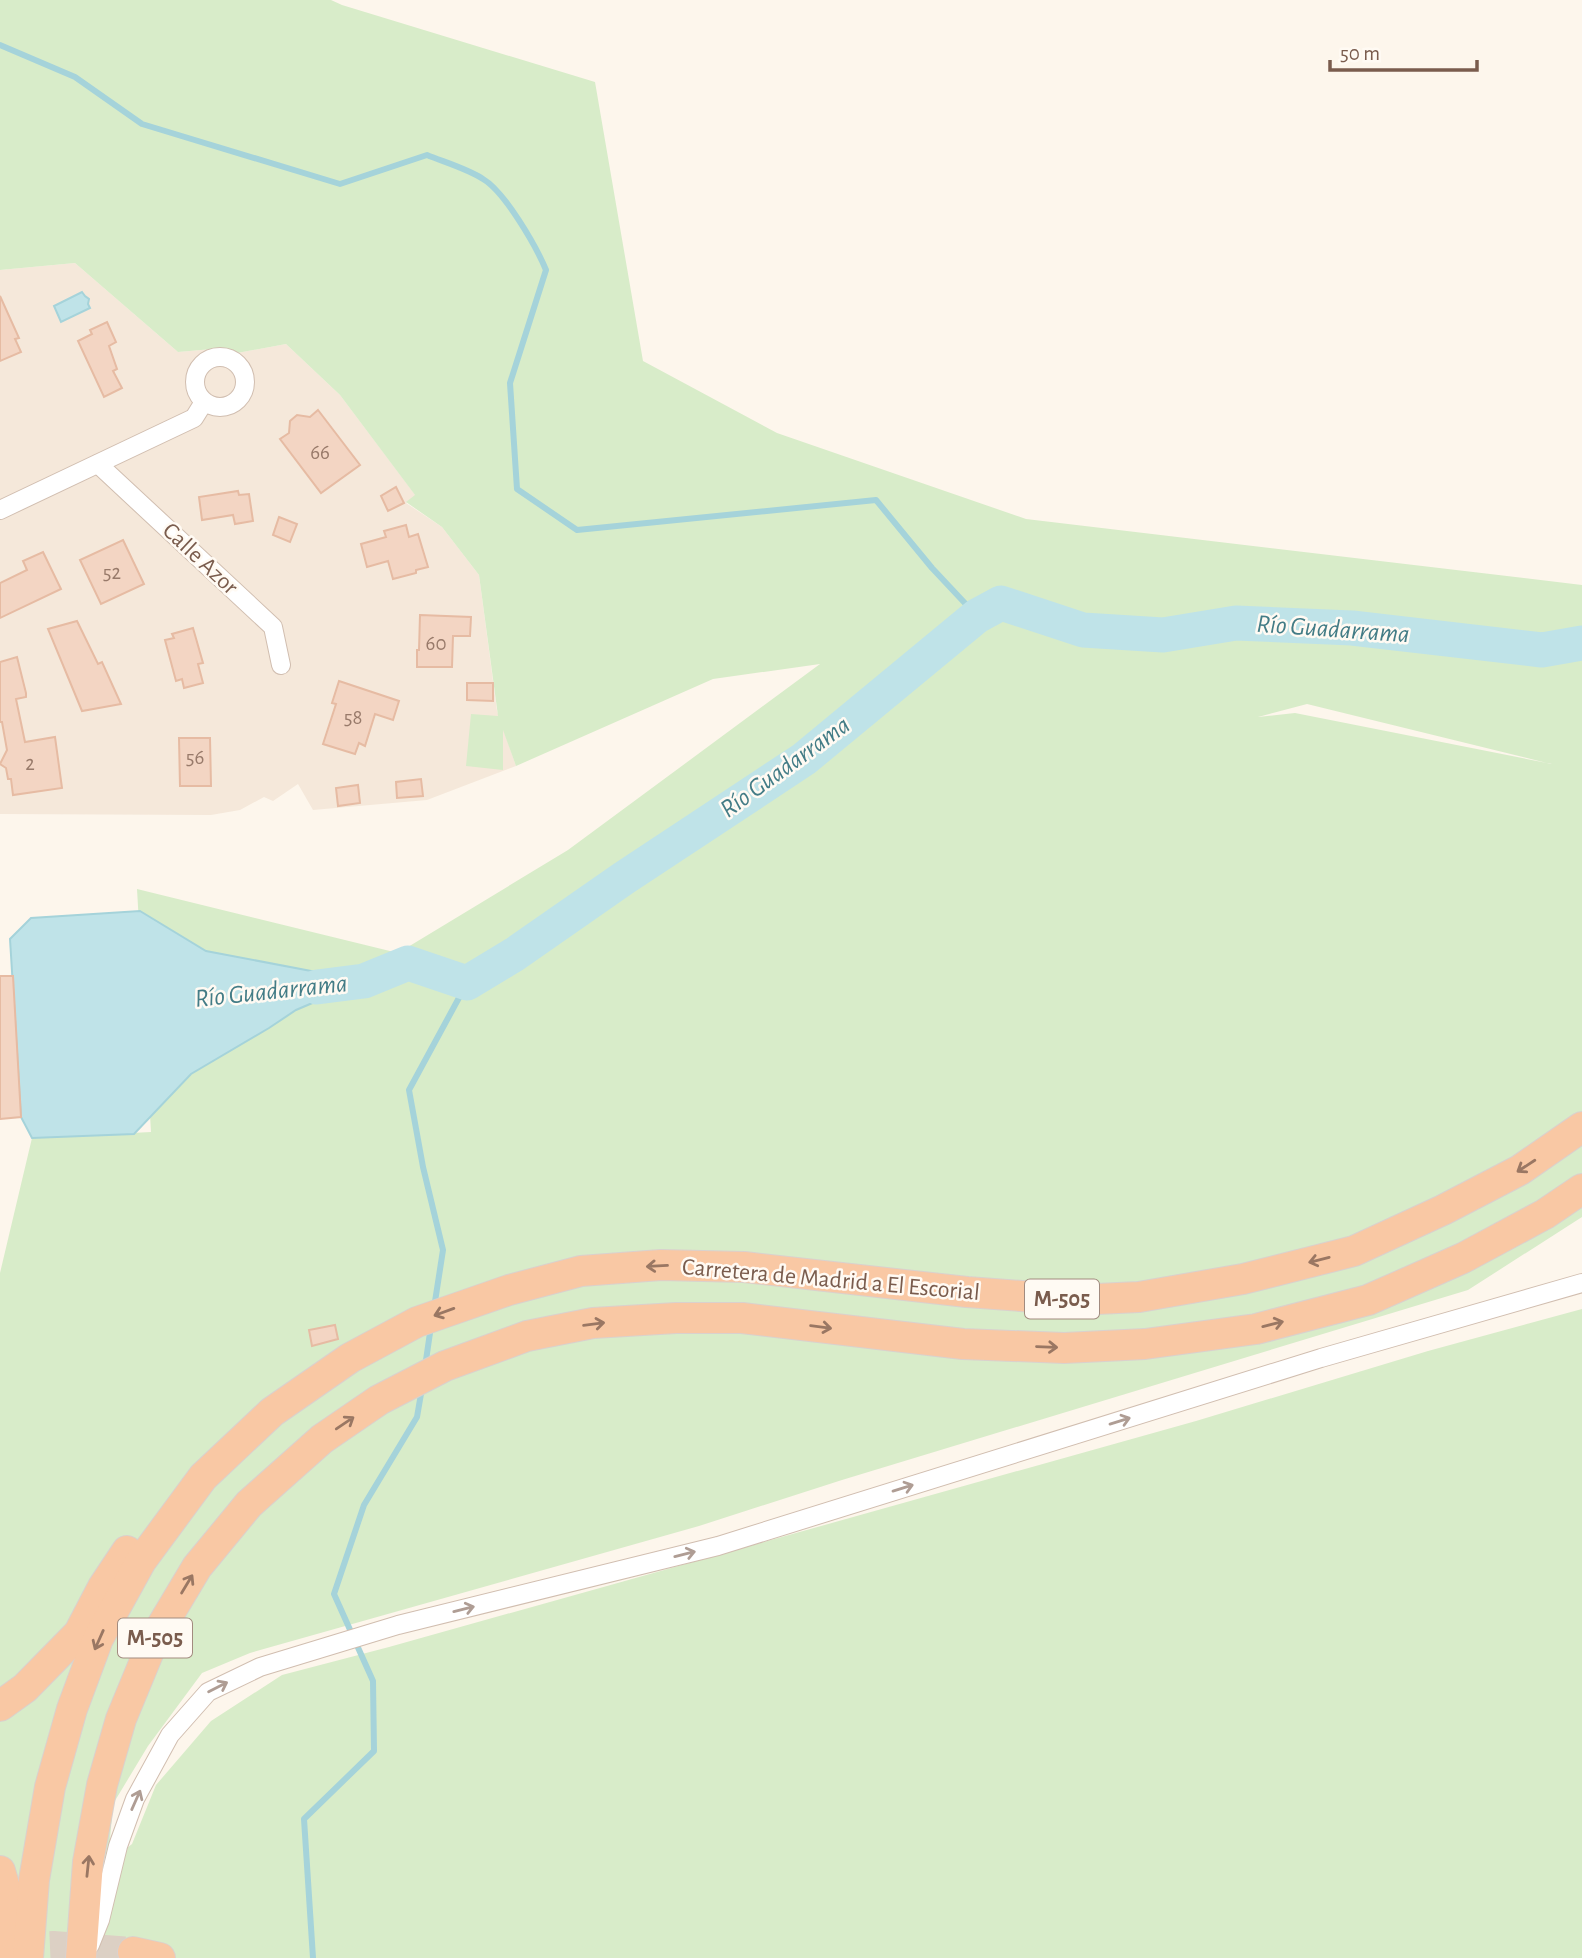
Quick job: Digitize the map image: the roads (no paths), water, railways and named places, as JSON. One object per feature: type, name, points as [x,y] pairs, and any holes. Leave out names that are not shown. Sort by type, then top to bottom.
[{"type":"highway","name":"Carretera de Madrid a El Escorial","points":[[28,1958],[34,1880],[50,1787],[72,1709],[99,1639],[141,1561],[203,1478],[272,1412],[350,1358],[417,1322],[509,1290],[581,1271],[661,1265],[744,1267],[967,1292],[1076,1300],[1139,1297],[1243,1279],[1353,1251],[1443,1210],[1521,1170],[1582,1127]]},
{"type":"highway","name":"Carretera de Madrid a El Escorial","points":[[83,1958],[88,1862],[102,1785],[121,1719],[154,1639],[197,1567],[249,1504],[322,1439],[379,1400],[445,1366],[527,1336],[593,1323],[676,1318],[742,1318],[963,1344],[1064,1348],[1144,1344],[1256,1329],[1368,1300],[1463,1258],[1545,1214],[1582,1189]]},
{"type":"highway","name":"M-505","points":[[0,1706],[25,1688],[79,1633],[103,1587],[159,1504],[218,1444],[272,1412]]},
{"type":"highway","points":[[0,1871],[10,1905],[10,1958]]},
{"type":"street","points":[[0,510],[194,418],[204,402]]},
{"type":"street","name":"Calle Azor","points":[[99,464],[273,628],[281,664]]},
{"type":"street","points":[[83,1958],[100,1920],[118,1846],[135,1799],[170,1735],[208,1692],[260,1667],[398,1625],[718,1546],[1321,1358],[1582,1283]]},
{"type":"water","points":[[82,292],[89,299],[90,308],[61,322],[54,306]]},
{"type":"water","points":[[140,911],[206,951],[364,981],[296,1010],[191,1074],[134,1134],[32,1138],[21,1117],[10,939],[31,918]]},
{"type":"waterway","points":[[0,45],[75,77],[142,124],[340,184],[427,155],[477,175],[492,186],[510,207],[546,270],[510,383],[517,489],[577,530],[876,500],[932,568],[977,616]]},
{"type":"waterway","name":"Río Guadarrama","points":[[317,987],[364,981],[408,963],[467,983],[515,954],[804,759],[977,616],[1001,603],[1083,630],[1163,635],[1236,623],[1352,628],[1542,650],[1582,643]]},
{"type":"waterway","points":[[434,1308],[443,1250],[423,1167],[409,1090],[467,983]]},
{"type":"waterway","points":[[425,1367],[431,1326]]},
{"type":"waterway","points":[[313,1958],[304,1819],[374,1751],[373,1681],[334,1594],[364,1505],[417,1417],[422,1388]]},
{"type":"tunnel","points":[[5,1948],[53,1946],[133,1952]]}]
